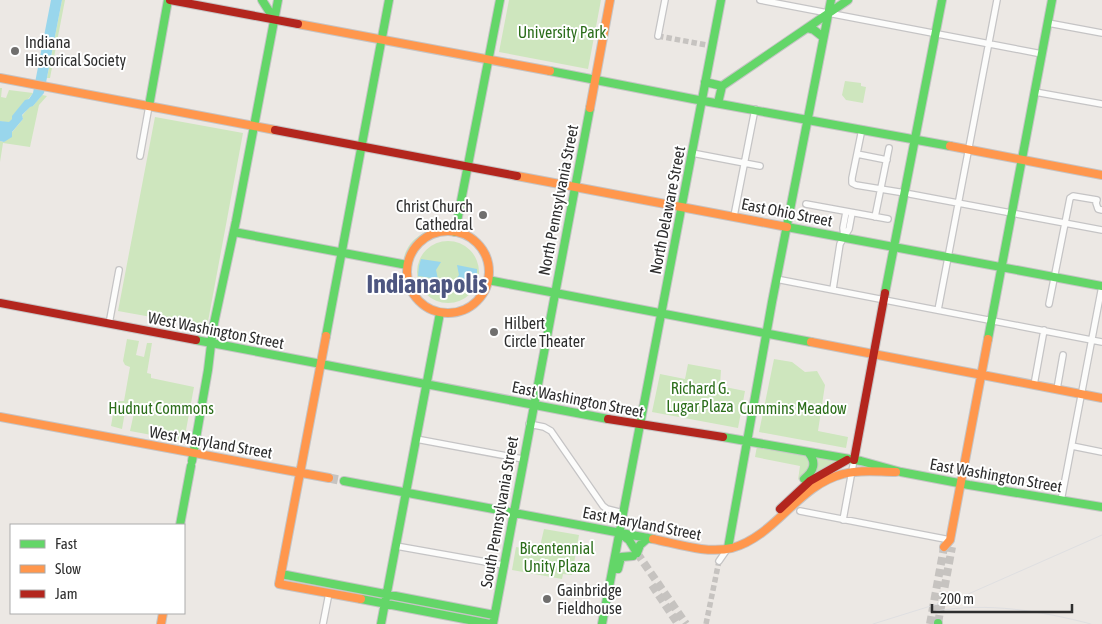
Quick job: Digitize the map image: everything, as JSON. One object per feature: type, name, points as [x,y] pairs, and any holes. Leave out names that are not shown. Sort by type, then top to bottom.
[{"type":"main road","points":[[149,106],[169,0],[595,78],[702,100],[1102,175]]},
{"type":"main road","points":[[262,0],[274,19]]},
{"type":"main road","points":[[180,524],[219,298],[234,232],[278,0]]},
{"type":"main road","points":[[388,0],[279,584],[492,624]]},
{"type":"main road","points":[[455,232],[500,0]]},
{"type":"main road","name":"North Pennsylvania Street","points":[[533,404],[610,0]]},
{"type":"main road","name":"North Delaware Street","points":[[606,604],[721,0]]},
{"type":"main road","points":[[728,548],[776,279],[831,0]]},
{"type":"main road","points":[[718,103],[722,86],[848,0]]},
{"type":"main road","points":[[774,513],[810,481],[840,462],[854,460],[894,247],[908,194],[915,140],[942,0]]},
{"type":"main road","points":[[949,545],[1052,0]]},
{"type":"main road","points":[[807,28],[814,30],[823,37]]},
{"type":"main road","name":"East Ohio Street","points":[[0,78],[1102,286]]},
{"type":"main road","points":[[705,82],[722,86]]},
{"type":"main road","points":[[234,232],[407,265]]},
{"type":"main road","points":[[455,232],[470,238],[480,247],[488,264],[488,280],[482,295],[470,306],[455,313],[440,313],[425,307],[413,295],[407,281],[407,265],[412,251],[421,240],[434,233],[455,232]]},
{"type":"main road","points":[[488,280],[1102,398]]},
{"type":"main road","name":"West Washington Street","points":[[0,303],[427,385]]},
{"type":"main road","points":[[381,624],[440,313]]},
{"type":"main road","name":"East Washington Street","points":[[427,385],[639,425],[747,440],[886,466],[901,472]]},
{"type":"main road","name":"South Pennsylvania Street","points":[[492,624],[533,404]]},
{"type":"main road","name":"West Maryland Street","points":[[0,417],[328,478]]},
{"type":"main road","points":[[758,534],[796,486],[812,472],[814,461],[808,452]]},
{"type":"main road","name":"East Washington Street","points":[[852,472],[901,472],[1102,507]]},
{"type":"main road","name":"East Maryland Street","points":[[406,492],[702,549],[718,550],[728,548],[758,534],[817,485],[835,476],[852,472]]},
{"type":"main road","points":[[344,481],[406,492]]},
{"type":"main road","points":[[620,533],[629,540],[635,555]]},
{"type":"main road","points":[[635,555],[641,544],[648,538]]},
{"type":"main road","points":[[602,624],[620,559],[635,555]]},
{"type":"main road","points":[[280,574],[494,615]]},
{"type":"street","points":[[658,36],[665,0]]},
{"type":"street","points":[[760,0],[1042,54]]},
{"type":"street","points":[[938,310],[997,0]]},
{"type":"street","points":[[1048,23],[1102,33]]},
{"type":"street","points":[[1035,92],[1102,104]]},
{"type":"street","points":[[140,156],[149,106]]},
{"type":"street","points":[[734,216],[755,109]]},
{"type":"street","points":[[862,129],[852,178],[852,183],[856,185],[1102,230]]},
{"type":"street","points":[[876,217],[889,148]]},
{"type":"street","points":[[692,153],[760,166]]},
{"type":"street","points":[[857,154],[887,160]]},
{"type":"street","points":[[1049,304],[1070,198],[1073,196],[1099,198],[1096,203],[1098,209],[1102,210]]},
{"type":"street","points":[[806,204],[888,219]]},
{"type":"street","points":[[832,289],[840,244],[844,237],[843,228],[849,212]]},
{"type":"street","points":[[109,324],[119,270]]},
{"type":"street","points":[[776,279],[1102,342]]},
{"type":"street","points":[[1061,501],[1102,286]]},
{"type":"street","points":[[1034,385],[1044,330]]},
{"type":"street","points":[[1057,389],[1064,356]]},
{"type":"street","points":[[529,424],[544,427],[550,431],[602,506],[623,513]]},
{"type":"street","points":[[416,439],[523,459]]},
{"type":"street","points":[[1072,446],[1102,452]]},
{"type":"street","points":[[843,520],[854,460]]},
{"type":"street","points":[[800,511],[949,545]]},
{"type":"street","points":[[396,546],[503,565]]},
{"type":"street","points":[[719,561],[728,548]]},
{"type":"street","points":[[322,624],[328,593]]},
{"type":"green space","points":[[62,0],[65,0],[50,78],[47,78]]},
{"type":"green space","name":"University Park","points":[[509,0],[601,0],[588,69],[499,52]]},
{"type":"green space","points":[[845,81],[861,83],[861,86],[866,87],[863,103],[846,100],[842,95]]},
{"type":"green space","points":[[0,88],[2,88],[1,97],[6,98],[9,90],[33,93],[9,123],[0,121]]},
{"type":"green space","points":[[42,95],[47,96],[39,105],[30,147],[3,143],[0,162],[0,141],[4,142],[23,119],[22,116],[30,106],[33,106]]},
{"type":"green space","points":[[155,117],[243,133],[207,327],[118,311]]},
{"type":"green space","points":[[445,226],[448,230],[447,236],[435,237],[429,240],[420,248],[411,264],[403,262],[412,242],[430,230]]},
{"type":"green space","points":[[448,241],[465,246],[470,250],[474,255],[479,272],[474,289],[470,294],[465,298],[448,303],[431,298],[426,294],[422,289],[417,272],[422,255],[426,250],[431,246]]},
{"type":"green space","name":"Hudnut Commons","points":[[127,339],[139,341],[136,355],[144,357],[147,343],[152,343],[147,373],[151,374],[151,378],[194,387],[184,441],[130,431],[134,413],[125,412],[122,429],[111,426],[115,403],[124,401],[130,367],[125,365],[123,361]]},
{"type":"green space","name":"Cummins Meadow","points":[[774,359],[792,362],[805,372],[817,371],[825,385],[818,431],[848,437],[846,448],[759,432]]},
{"type":"green space","name":"Richard G. Lugar Plaza","points":[[688,364],[721,370],[720,386],[745,391],[738,428],[652,412],[660,374],[685,379]]},
{"type":"green space","points":[[757,446],[838,460],[816,473],[805,474],[798,480],[800,466],[755,457]]},
{"type":"green space","name":"Bicentennial Unity Plaza","points":[[544,529],[579,535],[572,575],[563,574],[562,579],[512,570],[516,547],[539,551]]},
{"type":"water","points":[[51,0],[62,0],[44,93],[22,115],[23,119],[12,132],[12,137],[4,142],[0,141],[0,121],[9,122],[25,100],[29,99],[33,93]]},
{"type":"water","points":[[421,259],[441,262],[436,270],[438,279],[418,276]]},
{"type":"water","points":[[457,265],[477,269],[477,278],[474,286],[454,282],[459,275]]},
{"type":"tunnel","points":[[658,36],[712,46]]},
{"type":"tunnel","points":[[329,478],[344,481]]},
{"type":"tunnel","points":[[930,624],[944,547]]},
{"type":"tunnel","points":[[938,623],[952,547]]},
{"type":"tunnel","points":[[637,553],[686,624]]},
{"type":"tunnel","points":[[706,624],[719,561]]},
{"type":"tunnel","points":[[652,585],[678,624]]},
{"type":"railway","points":[[873,624],[966,595],[1102,535]]},
{"type":"railway","points":[[936,611],[975,607],[1014,609],[1053,615],[1091,624]]},
{"type":"traffic: fast","points":[[149,106],[168,0]]},
{"type":"traffic: fast","points":[[262,0],[274,19]]},
{"type":"traffic: fast","points":[[192,461],[208,370],[213,328],[236,221],[278,0]]},
{"type":"traffic: fast","points":[[326,336],[389,0]]},
{"type":"traffic: fast","points":[[455,232],[500,0]]},
{"type":"traffic: fast","points":[[602,624],[721,0]]},
{"type":"traffic: fast","points":[[728,548],[772,302],[831,0]]},
{"type":"traffic: fast","points":[[718,103],[722,86],[848,0]]},
{"type":"traffic: fast","points":[[885,293],[942,0]]},
{"type":"traffic: fast","points":[[988,339],[1052,0]]},
{"type":"traffic: fast","points":[[807,28],[814,30],[823,37]]},
{"type":"traffic: fast","points":[[550,71],[950,146]]},
{"type":"traffic: fast","points":[[705,82],[722,86]]},
{"type":"traffic: fast","points":[[493,624],[590,108]]},
{"type":"traffic: fast","points":[[787,227],[1102,286]]},
{"type":"traffic: fast","points":[[234,232],[407,265]]},
{"type":"traffic: fast","points":[[488,280],[811,342]]},
{"type":"traffic: fast","points":[[381,624],[440,313]]},
{"type":"traffic: fast","points":[[196,340],[608,419]]},
{"type":"traffic: fast","points":[[723,437],[861,461],[901,472],[969,485],[1102,507]]},
{"type":"traffic: fast","points":[[804,479],[810,473],[813,466],[813,459],[808,452]]},
{"type":"traffic: fast","points":[[180,524],[191,466]]},
{"type":"traffic: fast","points":[[344,481],[653,539]]},
{"type":"traffic: fast","points":[[621,534],[629,540],[637,553]]},
{"type":"traffic: fast","points":[[637,553],[640,545],[648,538]]},
{"type":"traffic: fast","points":[[618,569],[621,557],[633,556]]},
{"type":"traffic: fast","points":[[281,574],[494,615]]},
{"type":"traffic: fast","points":[[361,599],[490,624]]},
{"type":"traffic: slow","points":[[590,108],[610,0]]},
{"type":"traffic: slow","points":[[298,24],[550,71]]},
{"type":"traffic: slow","points":[[0,78],[275,130]]},
{"type":"traffic: slow","points":[[950,146],[1102,175]]},
{"type":"traffic: slow","points":[[517,176],[787,227]]},
{"type":"traffic: slow","points":[[448,231],[464,234],[477,243],[486,256],[489,272],[486,288],[477,301],[464,310],[448,313],[432,310],[419,301],[410,288],[407,272],[410,256],[419,243],[432,234],[448,231]]},
{"type":"traffic: slow","points":[[326,336],[279,584],[361,599]]},
{"type":"traffic: slow","points":[[944,547],[950,540],[988,339]]},
{"type":"traffic: slow","points":[[811,342],[1102,398]]},
{"type":"traffic: slow","points":[[0,417],[329,478]]},
{"type":"traffic: slow","points":[[653,539],[703,549],[722,550],[732,548],[748,542],[762,533],[800,499],[827,480],[843,474],[856,472],[896,472]]},
{"type":"traffic: slow","points":[[161,624],[163,614]]},
{"type":"traffic: jam","points":[[170,0],[298,24]]},
{"type":"traffic: jam","points":[[275,130],[517,176]]},
{"type":"traffic: jam","points":[[854,460],[885,293]]},
{"type":"traffic: jam","points":[[0,303],[196,340]]},
{"type":"traffic: jam","points":[[608,419],[723,437]]},
{"type":"traffic: jam","points":[[780,509],[810,481],[847,460]]},
{"type":"place","name":"Indiana Historical Society","points":[[15,51]]},
{"type":"place","name":"Christ Church Cathedral","points":[[483,215]]},
{"type":"place","name":"Hilbert Circle Theater","points":[[494,332]]},
{"type":"place","name":"Gainbridge Fieldhouse","points":[[547,599]]},
{"type":"district","name":"Indianapolis","points":[[427,284]]}]
